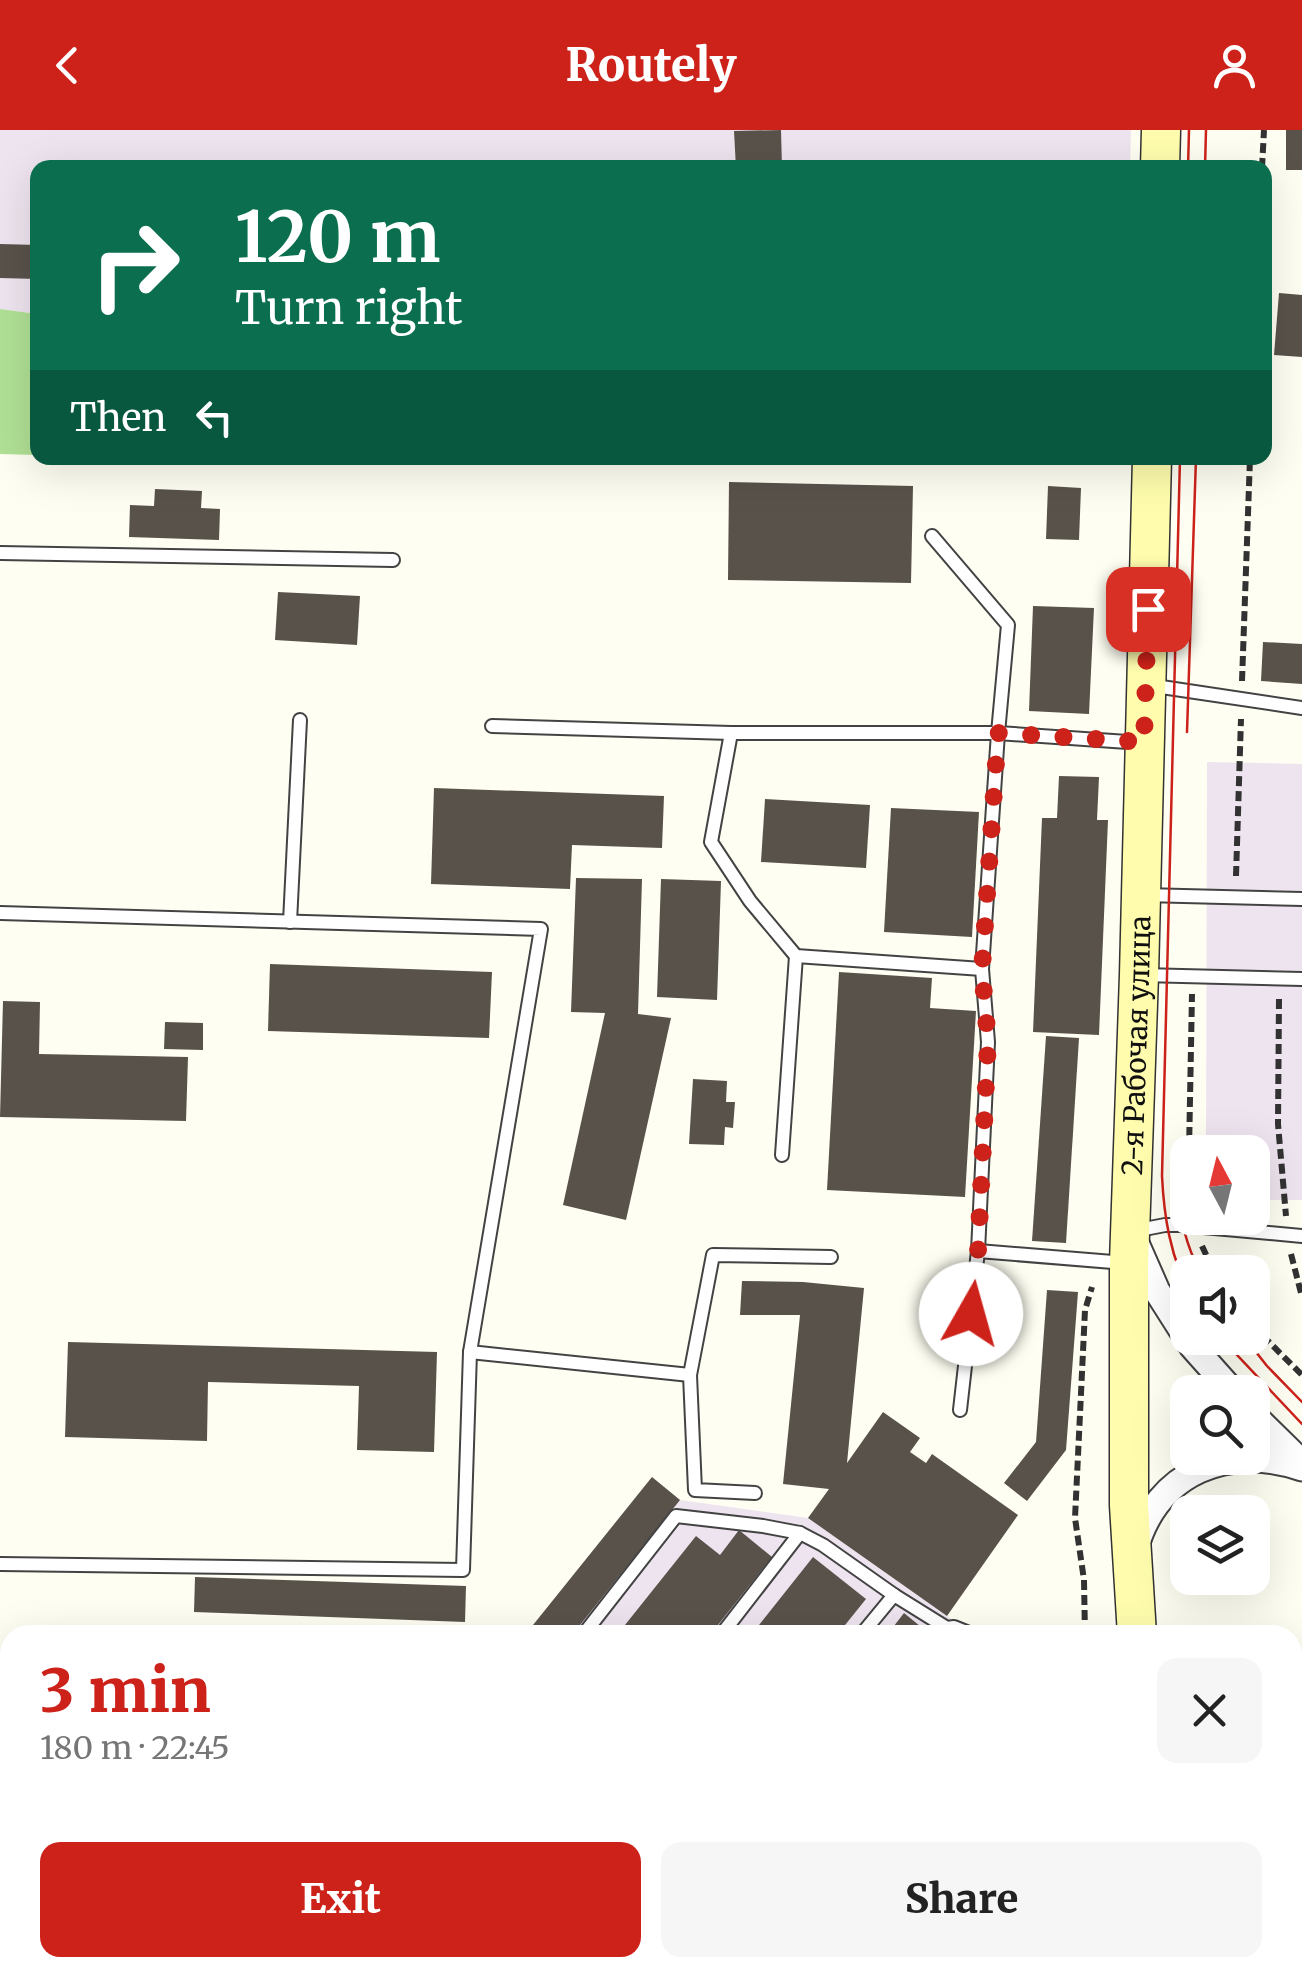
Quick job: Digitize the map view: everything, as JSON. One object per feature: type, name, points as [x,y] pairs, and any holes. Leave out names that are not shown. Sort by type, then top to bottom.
[{"type":"main road","points":[[1160,160],[1161,130]]},
{"type":"main road","name":"2-я Рабочая улица","points":[[1136,1625],[1120,1252],[1139,975],[1152,465]]},
{"type":"street","points":[[1120,1252],[1157,1291],[1192,1346],[1217,1375]]},
{"type":"street","points":[[1270,1432],[1302,1465]]},
{"type":"street","points":[[1132,1558],[1150,1515],[1168,1493],[1199,1469],[1228,1460],[1257,1458],[1302,1465]]},
{"type":"lane","points":[[932,536],[1008,625],[982,969],[988,1042],[978,1251],[960,1410]]},
{"type":"lane","points":[[0,554],[393,560]]},
{"type":"lane","points":[[1145,684],[1302,708]]},
{"type":"lane","points":[[290,922],[300,720]]},
{"type":"lane","points":[[492,726],[998,733],[1144,742]]},
{"type":"lane","points":[[731,732],[710,842],[750,902],[796,956],[782,1155]]},
{"type":"lane","points":[[1141,895],[1302,899]]},
{"type":"lane","points":[[0,913],[541,929],[470,1352],[463,1570],[0,1564]]},
{"type":"lane","points":[[796,956],[982,969]]},
{"type":"lane","points":[[1139,975],[1302,978]]},
{"type":"lane","points":[[978,1251],[1120,1252],[1165,1225],[1295,1236]]},
{"type":"lane","points":[[754,1493],[695,1490],[690,1375],[713,1256],[831,1257]]},
{"type":"lane","points":[[470,1352],[690,1375]]},
{"type":"lane","points":[[591,1625],[676,1516],[800,1533],[941,1625]]},
{"type":"lane","points":[[730,1625],[800,1533]]},
{"type":"lane","points":[[870,1625],[894,1594]]},
{"type":"path","points":[[1262,160],[1264,130]]},
{"type":"path","points":[[1236,898],[1250,465]]},
{"type":"path","points":[[1189,1135],[1192,976]]},
{"type":"path","points":[[1279,978],[1281,1180],[1295,1236],[1302,1297]]},
{"type":"path","points":[[1085,1625],[1084,1580],[1074,1518],[1085,1310],[1120,1252]]},
{"type":"path","points":[[1270,1343],[1302,1374]]},
{"type":"shaded area","points":[[0,130],[1131,130],[1130,160],[30,160],[30,313],[0,309]]},
{"type":"shaded area","points":[[1207,762],[1302,764],[1302,1200],[1270,1200],[1270,1135],[1206,1135]]},
{"type":"shaded area","points":[[652,1477],[680,1500],[808,1518],[954,1621],[950,1625],[533,1625]]},
{"type":"green space","points":[[0,309],[30,313],[30,455],[0,454]]},
{"type":"building","points":[[781,130],[782,160],[736,160],[734,131]]},
{"type":"building","points":[[1286,130],[1302,130],[1302,170],[1286,170]]},
{"type":"building","points":[[0,244],[30,245],[30,279],[0,278]]},
{"type":"building","points":[[1279,293],[1302,295],[1302,357],[1274,355]]},
{"type":"building","points":[[729,482],[913,486],[911,583],[728,580]]},
{"type":"building","points":[[1048,486],[1081,488],[1079,540],[1046,539]]},
{"type":"building","points":[[155,489],[202,491],[201,508],[220,509],[219,540],[129,537],[130,505],[154,506]]},
{"type":"building","points":[[278,592],[360,596],[357,645],[275,640]]},
{"type":"building","points":[[1033,606],[1094,608],[1089,714],[1029,711]]},
{"type":"building","points":[[1263,642],[1302,644],[1302,684],[1261,681]]},
{"type":"building","points":[[1059,776],[1099,777],[1097,820],[1108,820],[1099,1035],[1033,1032],[1042,818],[1057,818]]},
{"type":"building","points":[[434,788],[664,796],[662,848],[572,845],[570,889],[431,884]]},
{"type":"building","points":[[765,799],[870,805],[866,868],[761,862]]},
{"type":"building","points":[[891,808],[979,812],[972,937],[884,932]]},
{"type":"building","points":[[576,878],[642,879],[638,1014],[671,1018],[626,1220],[563,1205],[605,1013],[571,1012]]},
{"type":"building","points":[[661,879],[721,881],[717,1000],[657,997]]},
{"type":"building","points":[[270,964],[492,972],[489,1038],[268,1031]]},
{"type":"building","points":[[839,972],[932,978],[930,1008],[976,1011],[965,1197],[827,1190]]},
{"type":"building","points":[[3,1001],[40,1002],[39,1054],[188,1057],[186,1121],[0,1117]]},
{"type":"building","points":[[165,1022],[203,1023],[203,1050],[164,1049]]},
{"type":"building","points":[[1046,1036],[1079,1038],[1066,1243],[1032,1241]]},
{"type":"building","points":[[693,1079],[727,1081],[726,1102],[735,1102],[733,1128],[725,1127],[724,1145],[689,1144]]},
{"type":"building","points":[[742,1281],[864,1288],[847,1463],[883,1412],[920,1438],[910,1452],[926,1463],[932,1454],[1018,1515],[947,1616],[808,1518],[829,1489],[783,1484],[800,1315],[740,1315]]},
{"type":"building","points":[[1047,1290],[1078,1292],[1066,1450],[1027,1501],[1004,1483],[1036,1442]]},
{"type":"building","points":[[68,1342],[437,1352],[434,1452],[357,1450],[359,1386],[208,1382],[207,1441],[65,1437]]},
{"type":"building","points":[[652,1477],[680,1500],[580,1625],[533,1625]]},
{"type":"building","points":[[739,1530],[772,1557],[718,1625],[625,1625],[696,1536],[720,1555]]},
{"type":"building","points":[[813,1557],[866,1599],[845,1625],[759,1625]]},
{"type":"building","points":[[195,1577],[466,1586],[465,1622],[194,1612]]},
{"type":"building","points":[[904,1613],[919,1625],[895,1625]]},
{"type":"tram line","points":[[1188,160],[1189,130]]},
{"type":"tram line","points":[[1205,160],[1206,130]]},
{"type":"tram line","points":[[1175,1255],[1162,1176],[1180,465]]},
{"type":"tram line","points":[[1187,732],[1196,465]]},
{"type":"tram line","points":[[1185,1235],[1192,1255]]},
{"type":"tram line","points":[[1237,1355],[1302,1424]]},
{"type":"tram line","points":[[1258,1355],[1302,1402]]},
{"type":"route","points":[[971,1314],[978,1251],[988,1042],[982,969],[998,733],[1144,742],[1148,609]]}]
